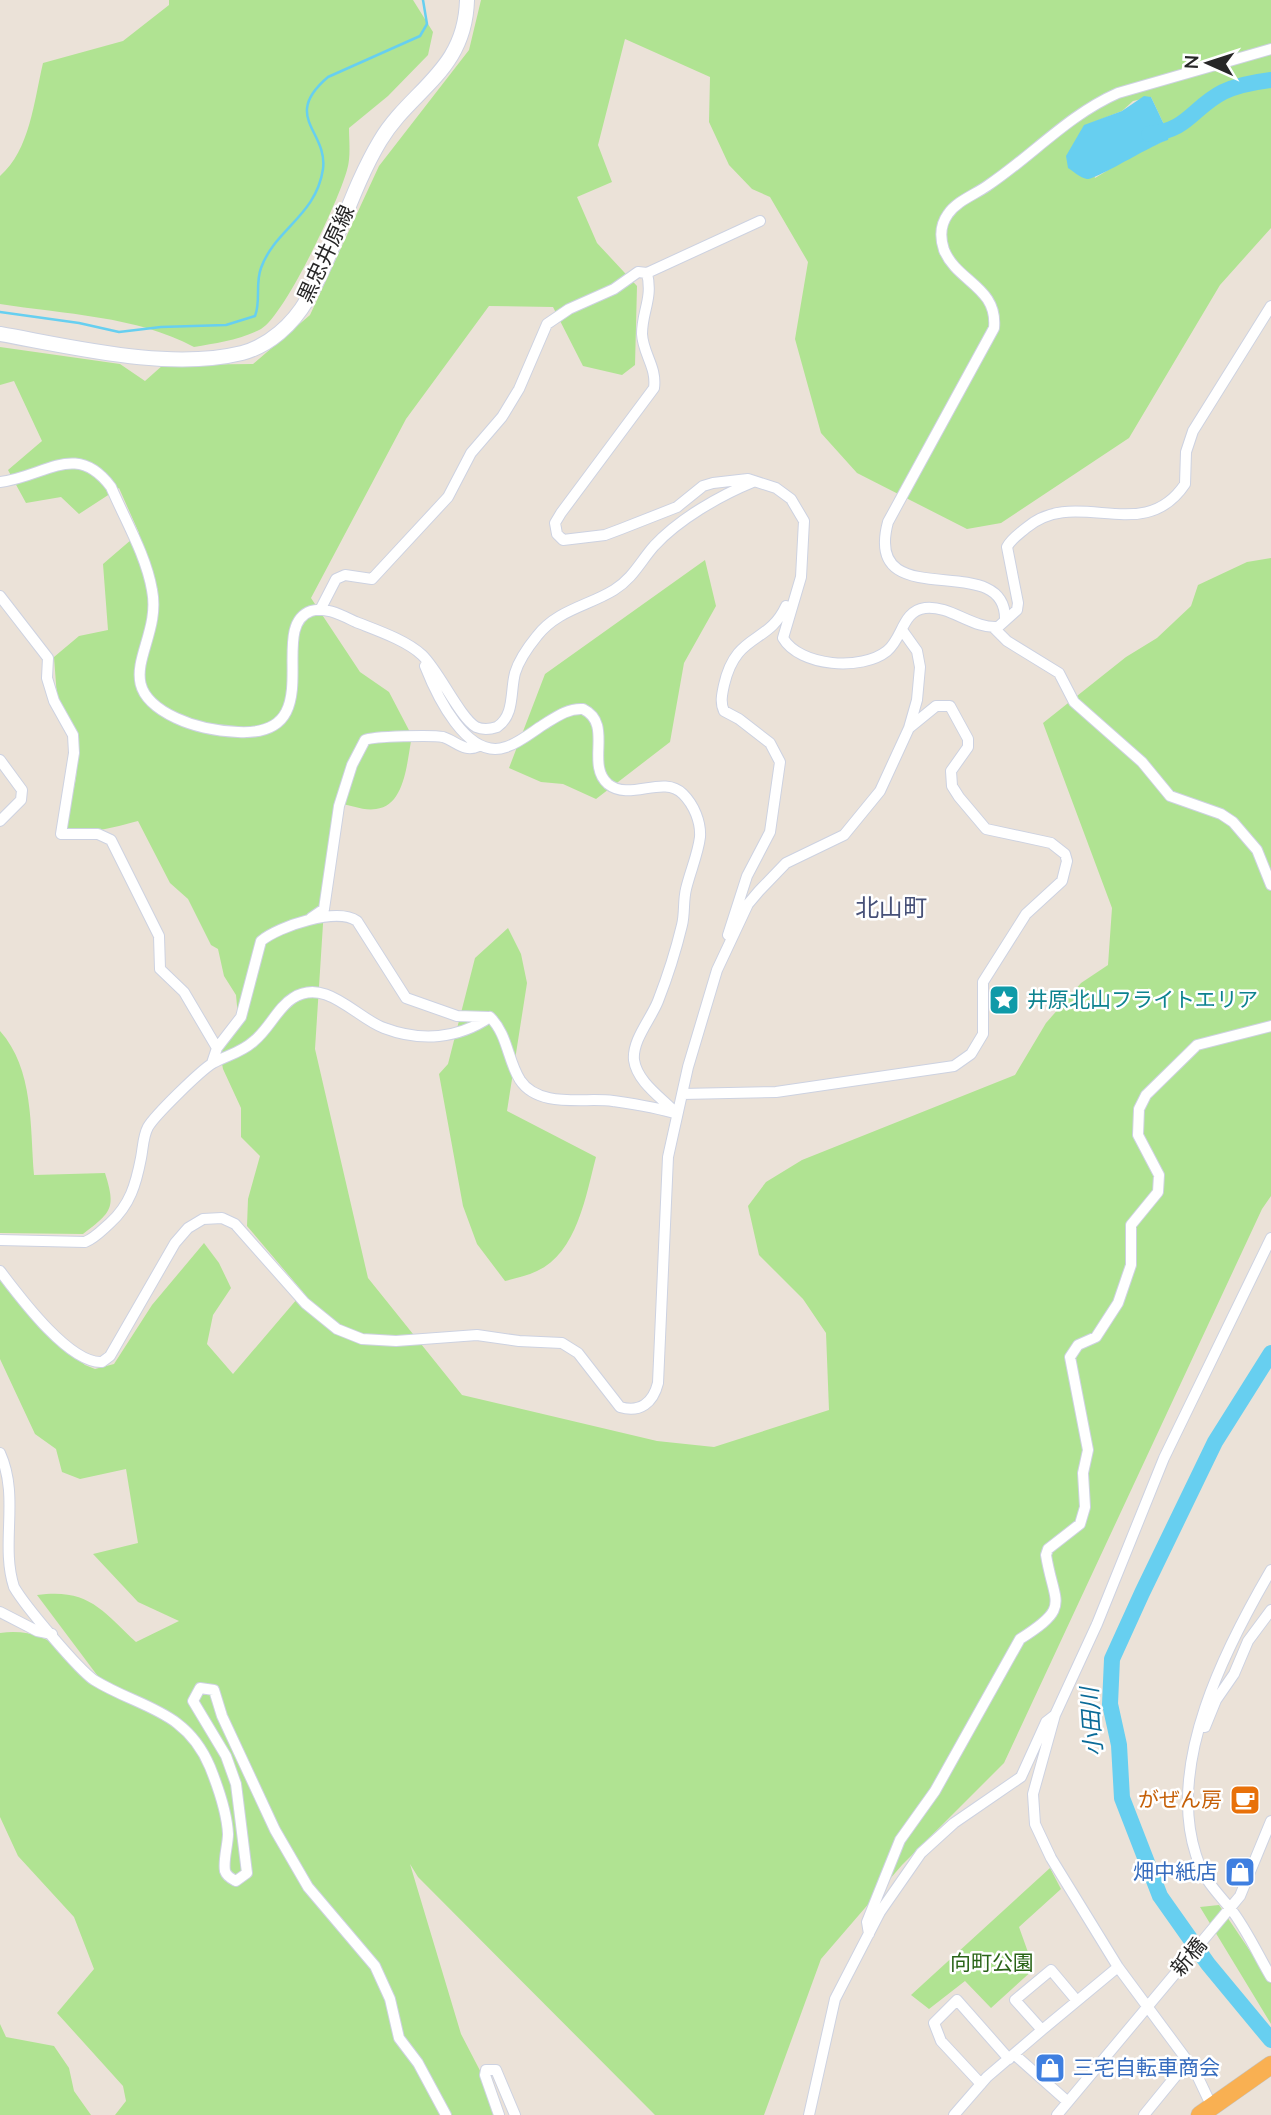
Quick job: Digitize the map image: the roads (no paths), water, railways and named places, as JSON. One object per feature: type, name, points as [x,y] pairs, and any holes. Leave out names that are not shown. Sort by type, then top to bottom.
[{"type":"highway","points":[[1214,2108],[1271,2065]]},
{"type":"main road","name":"黒忠井原線","points":[[0,334],[149,358],[216,357],[243,353],[279,334],[306,302],[370,159],[388,128],[431,86],[452,55],[459,38],[467,0]]},
{"type":"street","points":[[1005,619],[999,598],[989,589],[978,584],[909,575],[890,563],[884,545],[888,522],[994,328],[994,311],[989,298],[947,256],[941,236],[945,219],[959,203],[988,186],[1095,103],[1118,93],[1271,49]]},
{"type":"street","points":[[320,610],[335,579],[345,575],[372,579],[448,497],[471,453],[502,417],[519,389],[547,324],[569,309],[614,289],[638,272],[647,274],[760,221]]},
{"type":"street","points":[[647,274],[651,289],[642,337],[655,370],[654,388],[557,518],[557,534],[564,540],[605,535],[677,507],[703,486],[748,479],[783,492],[801,513],[804,521],[798,592],[783,638],[795,651],[814,660],[868,661],[887,652],[909,615],[929,608],[993,627],[1007,641],[1059,673],[1074,702],[1133,753],[1170,796],[1221,814],[1233,822],[1257,850],[1271,885]]},
{"type":"street","points":[[993,627],[1002,624],[1017,610],[1007,547],[1032,523],[1068,510],[1135,516],[1154,510],[1181,490],[1186,478],[1186,452],[1193,431],[1271,306]]},
{"type":"street","points":[[0,482],[29,477],[69,462],[88,465],[100,473],[111,487],[153,592],[153,625],[139,665],[141,685],[150,704],[184,722],[242,733],[272,726],[284,715],[292,696],[294,642],[299,621],[310,611],[320,610],[360,624],[414,649],[471,722],[482,728],[497,727],[508,715],[516,672],[521,660],[542,629],[564,614],[613,591],[633,576],[654,547],[679,527],[724,496],[753,482]]},
{"type":"street","points":[[730,942],[727,936],[738,900],[774,819],[780,762],[770,743],[724,711],[721,697],[732,658],[781,617],[793,592],[798,592]]},
{"type":"street","points":[[0,596],[48,658],[47,678],[54,701],[74,735],[61,834],[98,834],[111,840],[159,936],[160,969],[184,992],[217,1048]]},
{"type":"street","points":[[0,1271],[25,1305],[45,1325],[87,1360],[103,1362],[110,1356],[168,1255],[188,1228],[203,1219],[222,1218],[235,1224],[305,1303],[337,1329],[379,1341],[477,1335],[562,1343],[578,1353],[613,1402],[629,1410],[638,1408],[655,1395],[659,1383],[666,1248],[665,1194],[681,1094],[717,970],[748,904],[786,863],[844,835],[880,791],[909,728],[917,700],[920,667],[917,651],[902,630]]},
{"type":"street","points":[[425,660],[426,670],[456,722],[469,740],[479,746]]},
{"type":"street","points":[[681,1094],[776,1093],[908,1074],[954,1066],[971,1054],[977,1045],[985,1022],[983,982],[1026,914],[1062,881],[1067,861],[1065,854],[1051,843],[986,829],[959,797],[952,786],[951,771],[968,747],[968,739],[950,706],[936,706],[909,728]]},
{"type":"street","points":[[212,1063],[217,1048],[241,1017],[261,941],[270,933],[311,918],[324,909],[340,806],[352,765],[365,740],[439,736],[462,747],[507,747],[560,714],[583,709],[591,713],[597,724],[598,769],[608,783],[623,791],[667,786],[677,789],[691,804],[699,823],[700,839],[684,895],[683,924],[658,1002],[634,1051],[639,1074],[677,1114]]},
{"type":"street","points":[[0,760],[22,790],[21,800],[0,821]]},
{"type":"street","points":[[311,918],[315,921],[348,916],[357,921],[406,998],[457,1016],[490,1017],[502,1029],[520,1080],[527,1087],[557,1099],[610,1101],[677,1114]]},
{"type":"street","points":[[0,1240],[92,1239],[123,1211],[130,1201],[148,1127],[212,1063],[244,1050],[291,999],[302,993],[325,994],[386,1029],[427,1036],[449,1036],[466,1031],[490,1017]]},
{"type":"street","points":[[869,1934],[867,1922],[900,1840],[942,1780],[1020,1639],[1036,1630],[1056,1607],[1057,1591],[1046,1555],[1048,1549],[1080,1524],[1085,1507],[1083,1473],[1088,1450],[1070,1357],[1078,1345],[1096,1337],[1118,1303],[1131,1265],[1132,1225],[1158,1192],[1159,1175],[1138,1135],[1139,1109],[1146,1095],[1197,1045],[1271,1026]]},
{"type":"street","points":[[1214,2108],[1188,2061],[1149,2005],[1118,1967],[1051,1858],[1035,1824],[1033,1794],[1055,1715],[1097,1624],[1164,1458],[1271,1238]]},
{"type":"street","points":[[0,1453],[7,1475],[1,1541],[4,1566],[14,1587],[94,1679],[166,1713],[191,1738],[209,1764],[220,1794],[228,1832],[225,1871],[229,1878],[236,1881],[247,1873],[236,1784],[226,1756],[193,1701],[200,1688],[214,1690],[222,1716],[275,1830],[308,1887],[375,1966],[390,1999],[398,2038],[418,2063],[446,2115]]},
{"type":"street","points":[[1271,1570],[1223,1657],[1194,1745],[1190,1829],[1196,1855],[1208,1885],[1228,1910],[1271,1976]]},
{"type":"street","points":[[1194,1745],[1216,1700],[1234,1675],[1248,1641],[1271,1610]]},
{"type":"street","points":[[0,1612],[37,1630],[53,1634]]},
{"type":"street","points":[[809,2115],[835,1999],[905,1872],[921,1853],[954,1823],[1021,1777],[1046,1722],[1055,1715]]},
{"type":"street","name":"新橋","points":[[1057,2115],[1240,1896],[1271,1821]]},
{"type":"street","points":[[954,2115],[981,2084],[1118,1967]]},
{"type":"street","points":[[1042,2030],[1015,2000],[1051,1969],[1077,2001]]},
{"type":"street","points":[[981,2084],[941,2041],[934,2023],[957,2000],[1012,2057],[1068,2102]]},
{"type":"street","points":[[1144,2115],[1188,2061]]},
{"type":"street","points":[[499,2115],[485,2075],[486,2070],[490,2069],[496,2070],[515,2115]]},
{"type":"water","points":[[1144,96],[1151,97],[1169,135],[1168,140],[1092,178],[1079,176],[1068,168],[1066,156],[1084,125],[1122,111]]},
{"type":"waterway","points":[[0,312],[79,323],[119,332],[161,327],[226,325],[255,316],[258,280],[267,254],[304,211],[319,185],[323,156],[307,114],[308,103],[314,91],[328,77],[420,36],[427,24],[423,0]]},
{"type":"waterway","points":[[1149,134],[1162,132],[1182,123],[1223,92],[1271,80]]},
{"type":"waterway","name":"小田川","points":[[1271,1353],[1215,1442],[1142,1593],[1112,1659],[1110,1704],[1119,1745],[1122,1798],[1160,1896],[1208,1964],[1271,2040]]},
{"type":"place","name":"井原北山フライトエリア","points":[[1004,1000]]},
{"type":"place","name":"がぜん房","points":[[1245,1800]]},
{"type":"place","name":"畑中紙店","points":[[1240,1872]]},
{"type":"place","name":"三宅自転車商会","points":[[1050,2068]]},
{"type":"district","name":"北山町","points":[[891,908]]},
{"type":"park label","name":"向町公園","points":[[992,1963]]}]
